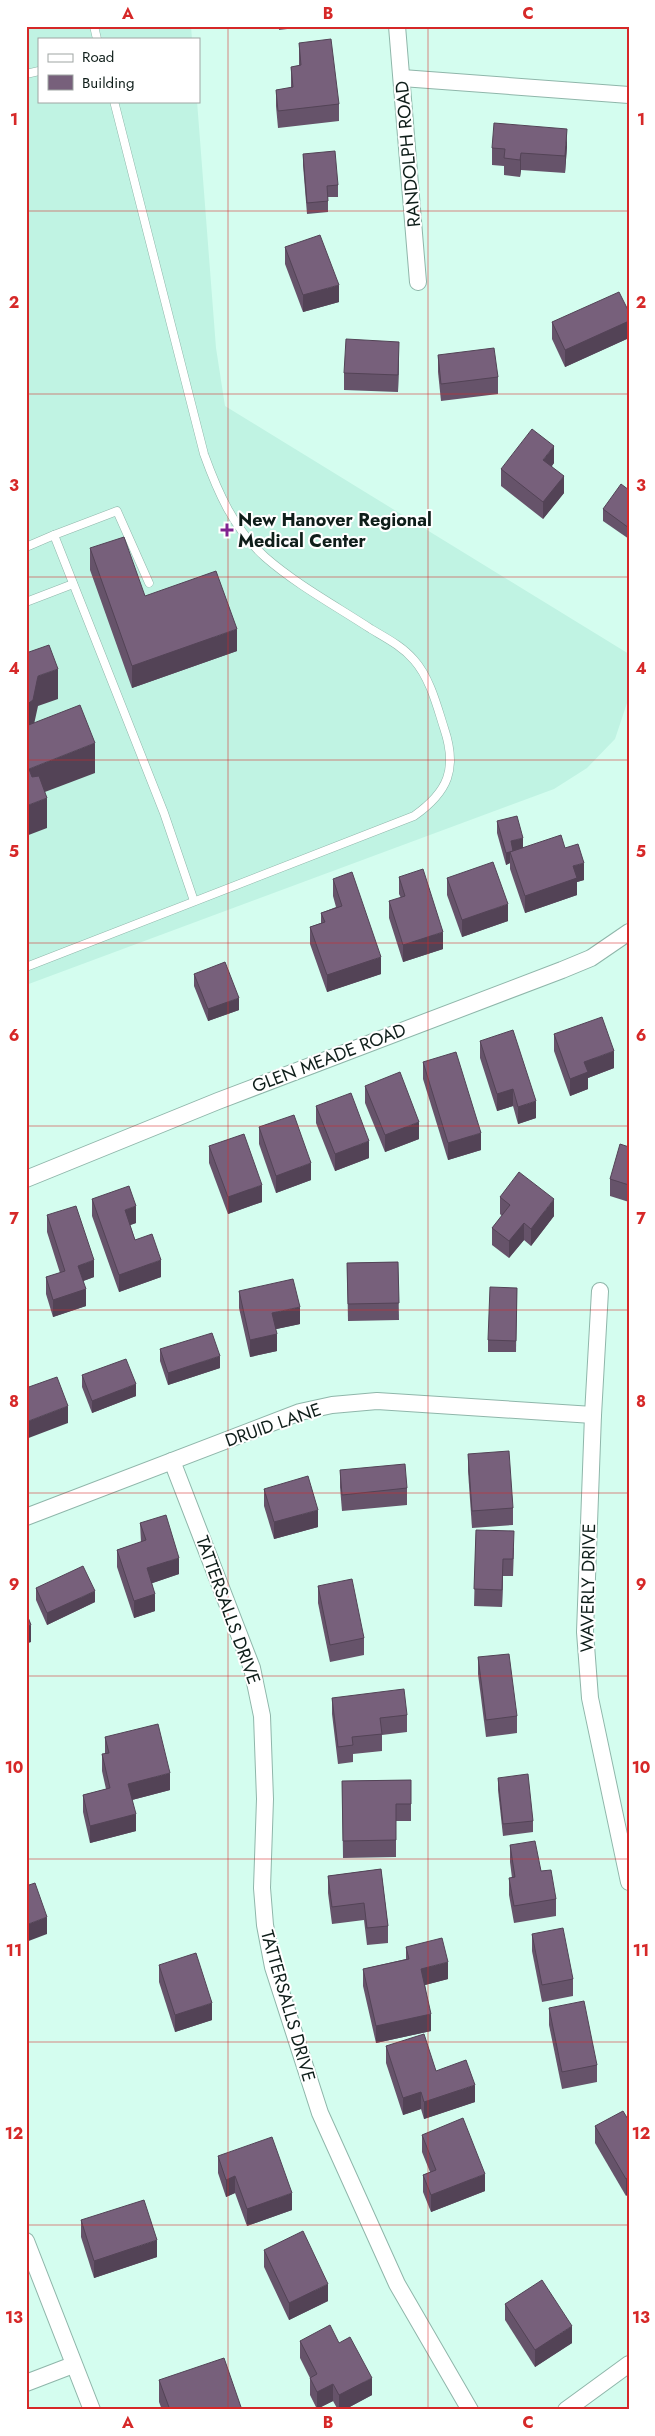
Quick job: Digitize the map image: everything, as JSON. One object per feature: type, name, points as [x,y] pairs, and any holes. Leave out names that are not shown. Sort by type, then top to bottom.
[{"type":"street","name":"RANDOLPH ROAD","points":[[397,26],[418,282]]},
{"type":"street","points":[[402,78],[629,94]]},
{"type":"street","name":"GLEN MEADE ROAD","points":[[26,1179],[227,1097],[562,970],[591,958],[629,932]]},
{"type":"street","name":"WAVERLY DRIVE","points":[[600,1291],[593,1415],[585,1632],[588,1675],[603,1766],[626,1850],[629,1882]]},
{"type":"street","name":"DRUID LANE","points":[[26,1517],[300,1412],[332,1405],[377,1401],[593,1415]]},
{"type":"street","name":"TATTERSALLS DRIVE","points":[[172,1461],[252,1668],[262,1716],[265,1781],[262,1888],[265,1925],[273,1967],[320,2114],[396,2284],[470,2410]]},
{"type":"street","points":[[26,2240],[92,2410]]},
{"type":"street","points":[[566,2410],[629,2364]]},
{"type":"street","points":[[26,2383],[74,2365]]},
{"type":"lane","points":[[26,967],[414,816],[433,802],[445,784],[450,760],[450,747],[429,684],[415,660],[398,644],[284,573],[264,556],[245,537],[215,486],[204,454],[114,102]]},
{"type":"lane","points":[[26,547],[117,511],[149,582]]},
{"type":"lane","points":[[54,535],[161,805],[194,901]]},
{"type":"lane","points":[[26,602],[73,584]]},
{"type":"shaded area","name":"New Hanover Regional Medical Center","points":[[26,26],[191,26],[192,38],[38,38],[38,102],[197,102],[216,348],[225,406],[629,654],[629,697],[615,739],[587,768],[554,789],[26,985]]},
{"type":"building","points":[[331,39],[339,104],[278,111],[276,90],[293,87],[291,67],[301,65],[299,43]]},
{"type":"building","points":[[494,123],[567,129],[565,156],[521,153],[520,160],[504,158],[505,149],[492,148]]},
{"type":"building","points":[[335,151],[338,185],[327,186],[328,201],[307,203],[303,154]]},
{"type":"building","points":[[320,235],[339,285],[303,295],[285,247]]},
{"type":"building","points":[[619,292],[629,312],[629,321],[565,350],[552,322]]},
{"type":"building","points":[[346,339],[399,342],[398,375],[344,373]]},
{"type":"building","points":[[494,348],[498,377],[441,384],[438,355]]},
{"type":"building","points":[[532,429],[554,446],[543,460],[564,476],[543,502],[501,469]]},
{"type":"building","points":[[621,484],[629,490],[629,528],[603,509]]},
{"type":"building","points":[[124,537],[145,596],[216,571],[237,629],[132,666],[90,548]]},
{"type":"building","points":[[49,645],[58,669],[38,676],[33,700],[26,705],[26,650],[29,652]]},
{"type":"building","points":[[80,705],[95,743],[29,769],[32,777],[39,776],[47,798],[26,806],[26,726]]},
{"type":"building","points":[[517,816],[523,838],[511,841],[513,851],[506,853],[497,821]]},
{"type":"building","points":[[561,835],[565,848],[578,844],[584,863],[573,866],[577,878],[525,896],[510,852]]},
{"type":"building","points":[[493,862],[508,904],[462,920],[447,878]]},
{"type":"building","points":[[423,869],[443,932],[403,945],[389,901],[405,896],[399,877]]},
{"type":"building","points":[[352,872],[381,957],[327,975],[310,927],[325,922],[321,913],[342,906],[333,879]]},
{"type":"building","points":[[225,962],[239,998],[208,1009],[194,974]]},
{"type":"building","points":[[602,1017],[614,1051],[584,1062],[588,1072],[570,1079],[554,1034]]},
{"type":"building","points":[[513,1030],[536,1101],[518,1107],[513,1089],[497,1094],[480,1041]]},
{"type":"building","points":[[456,1052],[481,1133],[448,1143],[423,1062]]},
{"type":"building","points":[[400,1072],[419,1122],[385,1135],[365,1086]]},
{"type":"building","points":[[351,1093],[369,1141],[335,1154],[316,1106]]},
{"type":"building","points":[[294,1115],[311,1163],[276,1176],[259,1127]]},
{"type":"building","points":[[244,1134],[262,1185],[228,1197],[209,1146]]},
{"type":"building","points":[[620,1144],[629,1147],[629,1185],[610,1179]]},
{"type":"building","points":[[519,1172],[554,1199],[531,1229],[524,1223],[509,1241],[492,1228],[510,1205],[500,1197]]},
{"type":"building","points":[[129,1186],[136,1206],[125,1210],[135,1240],[152,1234],[161,1260],[119,1275],[92,1199]]},
{"type":"building","points":[[76,1206],[94,1260],[78,1266],[86,1289],[53,1300],[46,1277],[65,1271],[47,1215]]},
{"type":"building","points":[[398,1262],[399,1303],[348,1304],[347,1263]]},
{"type":"building","points":[[293,1279],[300,1307],[272,1313],[277,1334],[250,1340],[239,1291]]},
{"type":"building","points":[[490,1287],[517,1288],[516,1341],[488,1340]]},
{"type":"building","points":[[212,1333],[220,1356],[168,1373],[160,1349]]},
{"type":"building","points":[[126,1359],[136,1384],[92,1401],[82,1375]]},
{"type":"building","points":[[57,1377],[68,1406],[26,1422],[26,1388]]},
{"type":"building","points":[[509,1451],[513,1508],[472,1511],[468,1454]]},
{"type":"building","points":[[405,1464],[407,1488],[342,1495],[340,1470]]},
{"type":"building","points":[[308,1476],[318,1510],[274,1522],[264,1489]]},
{"type":"building","points":[[166,1515],[179,1558],[147,1568],[155,1594],[134,1601],[117,1550],[146,1540],[140,1523]]},
{"type":"building","points":[[476,1530],[514,1531],[513,1559],[503,1559],[502,1590],[474,1589]]},
{"type":"building","points":[[83,1566],[95,1591],[47,1613],[36,1588]]},
{"type":"building","points":[[352,1579],[364,1638],[330,1645],[318,1586]]},
{"type":"building","points":[[26,1612],[31,1625],[26,1627]]},
{"type":"building","points":[[509,1654],[517,1716],[486,1720],[478,1657]]},
{"type":"building","points":[[404,1689],[407,1715],[380,1718],[382,1734],[352,1737],[353,1745],[338,1747],[332,1698]]},
{"type":"building","points":[[158,1724],[170,1773],[128,1784],[136,1814],[90,1826],[83,1795],[110,1788],[102,1754],[109,1753],[105,1737]]},
{"type":"building","points":[[528,1774],[533,1821],[503,1824],[498,1778]]},
{"type":"building","points":[[411,1780],[411,1804],[396,1804],[396,1840],[343,1841],[342,1781]]},
{"type":"building","points":[[535,1841],[541,1871],[551,1870],[556,1899],[514,1906],[509,1878],[515,1877],[510,1845]]},
{"type":"building","points":[[381,1869],[388,1926],[367,1928],[364,1903],[332,1907],[328,1876]]},
{"type":"building","points":[[35,1883],[47,1917],[26,1925],[26,1886]]},
{"type":"building","points":[[563,1928],[573,1979],[542,1985],[532,1934]]},
{"type":"building","points":[[442,1938],[448,1962],[421,1969],[431,2014],[376,2026],[363,1969],[409,1959],[406,1947]]},
{"type":"building","points":[[196,1953],[212,2003],[175,2015],[159,1965]]},
{"type":"building","points":[[584,2001],[597,2065],[562,2072],[549,2008]]},
{"type":"building","points":[[424,2034],[436,2071],[466,2060],[475,2085],[424,2102],[421,2092],[403,2098],[386,2046]]},
{"type":"building","points":[[623,2111],[629,2121],[629,2177],[626,2179],[595,2126]]},
{"type":"building","points":[[463,2118],[485,2174],[431,2195],[423,2175],[436,2170],[422,2135]]},
{"type":"building","points":[[272,2137],[292,2193],[247,2209],[235,2176],[226,2180],[218,2156]]},
{"type":"building","points":[[144,2200],[157,2240],[94,2261],[81,2220]]},
{"type":"building","points":[[303,2231],[328,2284],[289,2303],[264,2250]]},
{"type":"building","points":[[542,2280],[572,2326],[535,2350],[505,2304]]},
{"type":"building","points":[[330,2325],[339,2343],[350,2337],[372,2378],[339,2395],[333,2384],[317,2392],[310,2378],[317,2374],[300,2341]]},
{"type":"building","points":[[224,2358],[242,2410],[170,2410],[159,2380]]},
{"type":"place","name":"New Hanover Regional Medical Center","points":[[227,530]]}]
